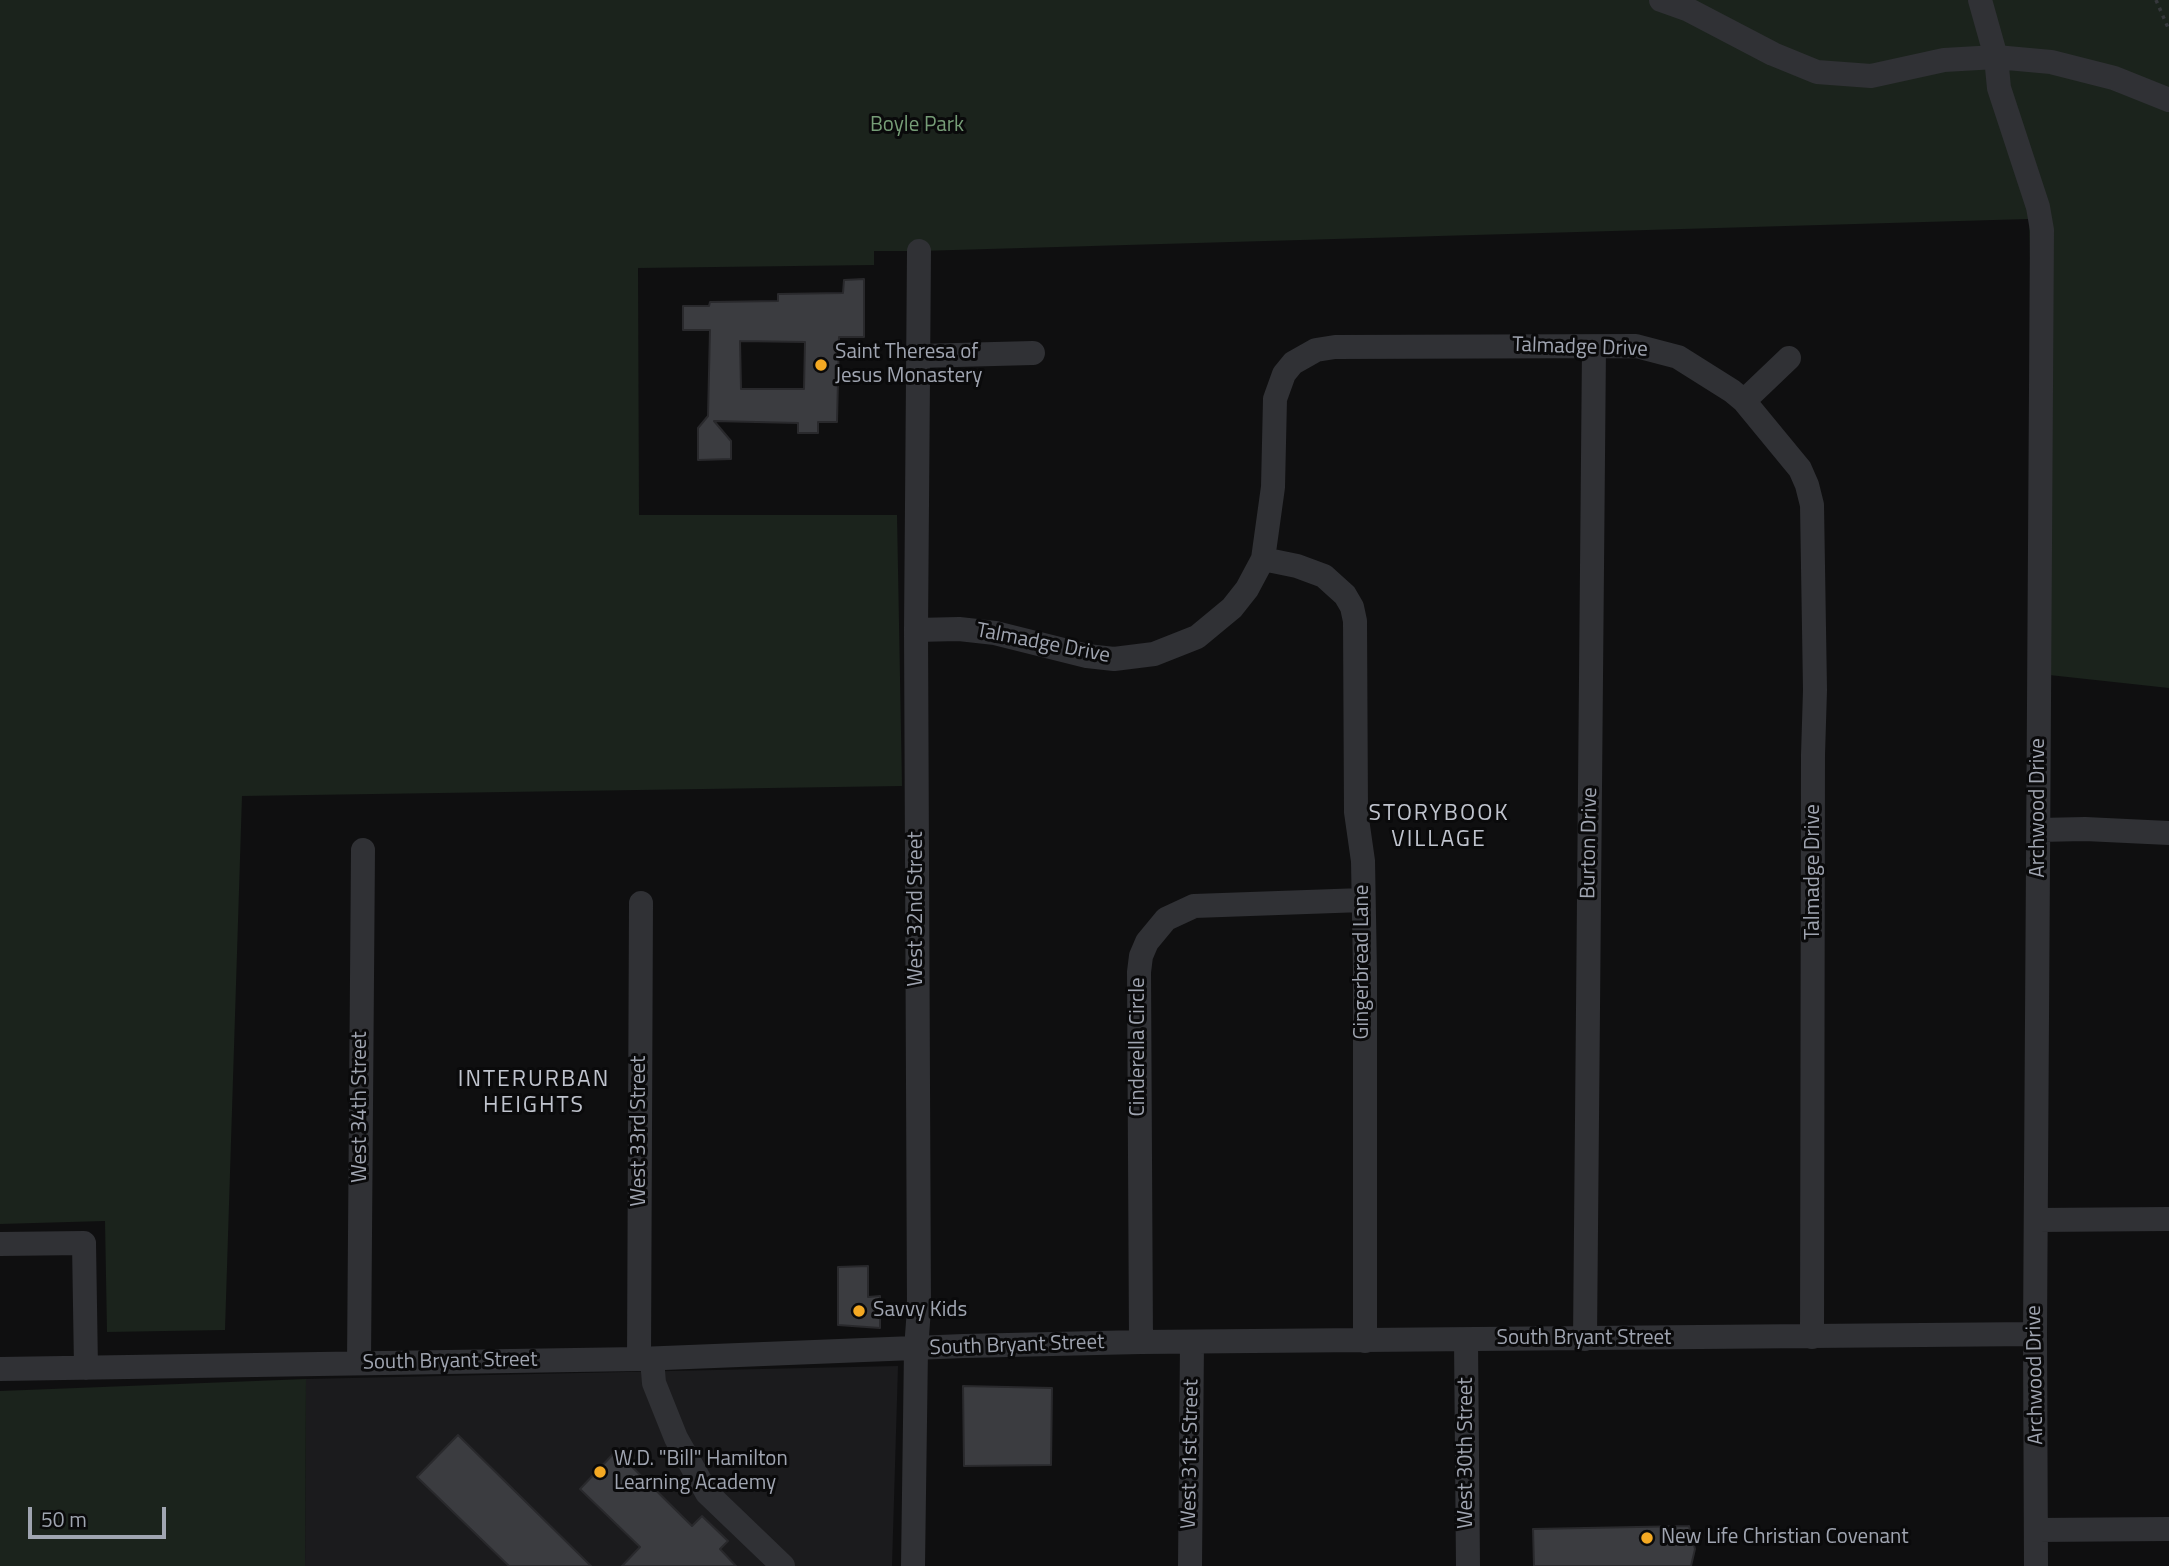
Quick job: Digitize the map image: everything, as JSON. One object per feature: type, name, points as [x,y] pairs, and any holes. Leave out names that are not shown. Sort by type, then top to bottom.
[{"type":"street","points":[[1661,0],[1689,10],[1773,54],[1817,72],[1871,76],[1944,60],[1996,57],[2064,65],[2114,78],[2169,100]]},
{"type":"street","name":"Archwood Drive","points":[[1980,0],[1996,57],[1999,88],[2038,206],[2042,230],[2036,1566]]},
{"type":"street","name":"West 32nd Street","points":[[912,1566],[919,1295],[916,630],[919,251]]},
{"type":"street","name":"Talmadge Drive","points":[[916,630],[959,629],[995,633],[1100,657],[1128,658],[1154,654],[1197,637],[1216,624],[1247,590],[1263,559],[1273,486],[1275,399],[1284,374],[1301,357],[1316,350],[1335,347],[1636,346],[1678,357],[1723,384],[1744,401],[1800,469],[1812,505],[1815,676],[1812,1337]]},
{"type":"street","name":"Burton Drive","points":[[1585,1339],[1594,347]]},
{"type":"street","points":[[918,356],[1033,353]]},
{"type":"street","points":[[1744,401],[1789,358]]},
{"type":"street","name":"Gingerbread Lane","points":[[1263,559],[1297,566],[1324,576],[1340,590],[1352,607],[1355,621],[1356,812],[1363,861],[1365,1341]]},
{"type":"street","points":[[2039,830],[2169,833]]},
{"type":"street","name":"West 34th Street","points":[[359,1363],[363,850]]},
{"type":"street","name":"Cinderella Circle","points":[[1141,1342],[1139,971],[1147,942],[1166,919],[1194,906],[1363,900]]},
{"type":"street","name":"West 33rd Street","points":[[641,903],[645,1359],[676,1438],[708,1493],[783,1566]]},
{"type":"street","points":[[2037,1220],[2169,1219]]},
{"type":"street","points":[[0,1244],[84,1243],[86,1368]]},
{"type":"street","name":"South Bryant Street","points":[[0,1369],[645,1359],[1141,1342],[2035,1334]]},
{"type":"street","name":"West 30th Street","points":[[1466,1340],[1468,1566]]},
{"type":"street","name":"West 31st Street","points":[[1190,1566],[1192,1343]]},
{"type":"street","points":[[2037,1530],[2169,1529]]},
{"type":"path","points":[[2156,0],[2169,30]]},
{"type":"shaded area","name":"W.D. \"Bill\" Hamilton Learning Academy","points":[[898,1366],[892,1566],[305,1566],[306,1379]]},
{"type":"green space","name":"Boyle Park","points":[[0,0],[2169,0],[2169,688],[2040,674],[2029,219],[874,251],[874,265],[638,268],[639,515],[897,515],[902,786],[242,796],[225,1330],[107,1332],[105,1221],[0,1224]]},
{"type":"green space","points":[[306,1379],[305,1566],[0,1566],[0,1391]]},
{"type":"building","name":"Saint Theresa of Jesus Monastery","points":[[864,279],[864,337],[839,337],[837,422],[818,422],[818,433],[798,433],[798,423],[714,421],[731,441],[731,459],[698,460],[698,428],[708,416],[710,330],[683,330],[683,306],[709,306],[710,302],[778,301],[778,294],[843,293],[844,280]],"holes":[[[740,341],[805,342],[804,389],[741,389]]]},
{"type":"building","name":"Savvy Kids","points":[[868,1266],[868,1297],[880,1296],[880,1328],[838,1325],[838,1267]]},
{"type":"building","points":[[963,1386],[1052,1388],[1051,1465],[964,1466]]},
{"type":"building","points":[[458,1435],[591,1566],[509,1566],[417,1477]]},
{"type":"building","name":"W.D. \"Bill\" Hamilton Learning Academy","points":[[616,1451],[692,1526],[702,1516],[728,1541],[720,1549],[736,1566],[622,1566],[640,1547],[580,1489]]},
{"type":"building","points":[[1689,1526],[1695,1549],[1691,1566],[1534,1566],[1533,1529]]},
{"type":"place","name":"Saint Theresa of Jesus Monastery","points":[[821,365]]},
{"type":"place","name":"Savvy Kids","points":[[859,1311]]},
{"type":"place","name":"W.D. \"Bill\" Hamilton Learning Academy","points":[[600,1472]]},
{"type":"place","name":"New Life Christian Covenant","points":[[1647,1538]]},
{"type":"district","name":"STORYBOOK VILLAGE","points":[[1439,827]]},
{"type":"district","name":"INTERURBAN HEIGHTS","points":[[534,1093]]}]
